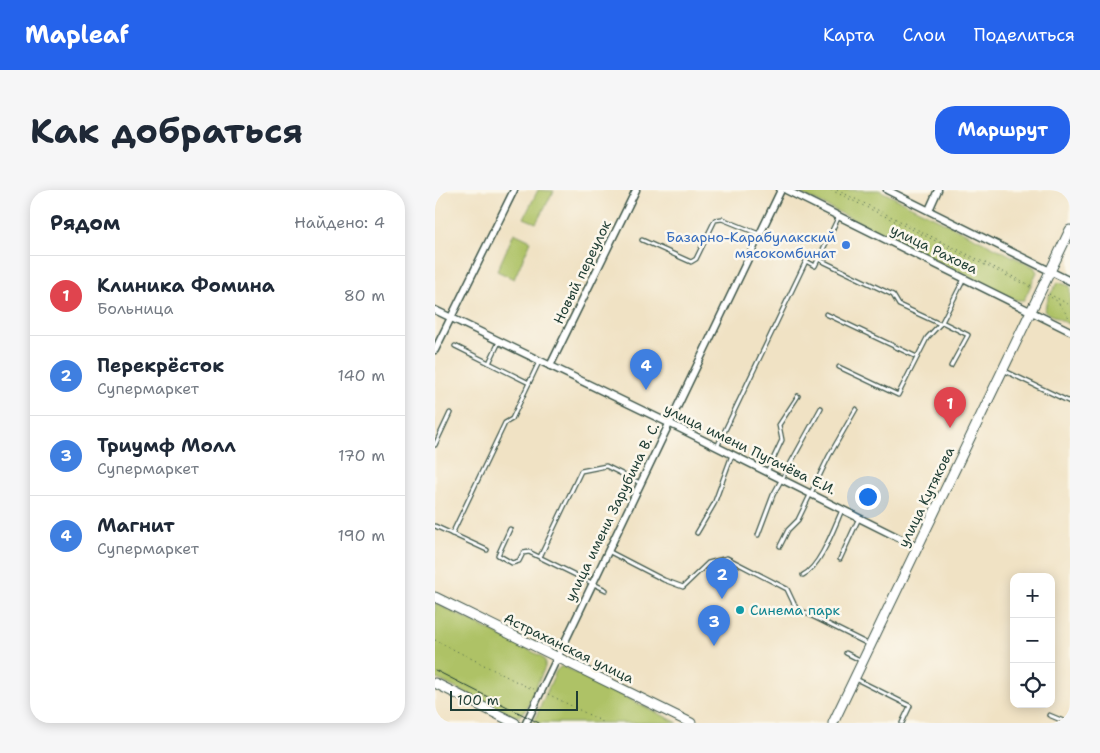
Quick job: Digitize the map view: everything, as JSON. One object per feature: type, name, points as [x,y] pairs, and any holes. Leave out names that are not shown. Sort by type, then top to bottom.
[{"type":"street","points":[[435,350],[514,190]]},
{"type":"street","name":"Новый переулок","points":[[550,366],[636,190]]},
{"type":"street","name":"улица имени Зарубина В. С.","points":[[526,723],[556,656],[781,190]]},
{"type":"street","name":"улица Рахова","points":[[787,190],[1070,331]]},
{"type":"street","points":[[887,190],[1070,281]]},
{"type":"street","points":[[929,210],[938,190]]},
{"type":"street","name":"улица Кутякова","points":[[833,723],[1070,230]]},
{"type":"street","name":"улица имени Пугачёва Е.И.","points":[[435,310],[669,423],[917,547]]},
{"type":"street","name":"Астраханская улица","points":[[435,597],[691,723]]},
{"type":"street","points":[[435,683],[515,723]]},
{"type":"lane","points":[[717,447],[806,261],[815,266],[839,216]]},
{"type":"lane","points":[[642,240],[691,262],[696,259],[715,220],[722,219],[759,235]]},
{"type":"lane","points":[[818,259],[893,295],[899,305],[968,335],[951,366]]},
{"type":"lane","points":[[839,367],[898,395],[927,338],[941,323],[964,278]]},
{"type":"lane","points":[[825,314],[917,357]]},
{"type":"lane","points":[[489,363],[499,342]]},
{"type":"lane","points":[[455,346],[525,383],[529,383]]},
{"type":"lane","points":[[452,534],[505,423],[511,419],[539,361]]},
{"type":"lane","points":[[1002,370],[1070,402]]},
{"type":"lane","points":[[767,472],[782,440],[779,425],[797,396]]},
{"type":"lane","points":[[758,535],[781,480],[821,408]]},
{"type":"lane","points":[[780,546],[788,530],[798,520],[856,409]]},
{"type":"lane","points":[[435,445],[450,413]]},
{"type":"lane","points":[[697,533],[714,504],[733,455]]},
{"type":"lane","points":[[540,557],[581,471],[606,466],[641,483]]},
{"type":"lane","points":[[803,575],[808,573],[817,561],[842,509]]},
{"type":"lane","points":[[840,559],[859,518]]},
{"type":"lane","points":[[435,526],[487,550]]},
{"type":"lane","points":[[510,529],[498,556],[512,563],[519,561],[523,553],[529,552],[607,590]]},
{"type":"lane","points":[[608,550],[664,580],[683,587],[708,563],[727,558],[787,589],[796,608],[870,646]]},
{"type":"lane","points":[[846,654],[863,661]]},
{"type":"lane","points":[[854,678],[910,706],[902,723]]},
{"type":"lane","points":[[1049,714],[1068,723]]},
{"type":"path","points":[[831,190],[1070,304]]},
{"type":"path","points":[[837,190],[1040,291],[1057,301],[1070,319]]},
{"type":"path","points":[[435,640],[527,687],[535,689]]},
{"type":"path","points":[[545,693],[605,723]]},
{"type":"green space","points":[[538,190],[554,191],[536,223],[524,218]]},
{"type":"green space","points":[[794,190],[879,190],[1034,267],[1037,272],[1024,300],[1016,300]]},
{"type":"green space","points":[[514,233],[531,241],[514,279],[497,271]]},
{"type":"green space","points":[[1058,282],[1070,286],[1070,325],[1044,311],[1049,296]]},
{"type":"green space","points":[[435,603],[541,656],[545,661],[545,667],[526,709],[520,716],[511,716],[435,678]]},
{"type":"green space","points":[[560,667],[565,667],[678,723],[533,723],[556,671]]},
{"type":"tram line","points":[[435,670],[539,723]]},
{"type":"place","name":"Базарно-Карабулакский мясокомбинат","points":[[846,245]]},
{"type":"place","name":"Магнит","points":[[646,390]]},
{"type":"place","name":"Клиника Фомина","points":[[950,428]]},
{"type":"place","name":"Перекрёсток","points":[[722,599]]},
{"type":"place","name":"Синема парк","points":[[740,610]]},
{"type":"place","name":"Триумф Молл","points":[[714,646]]}]
